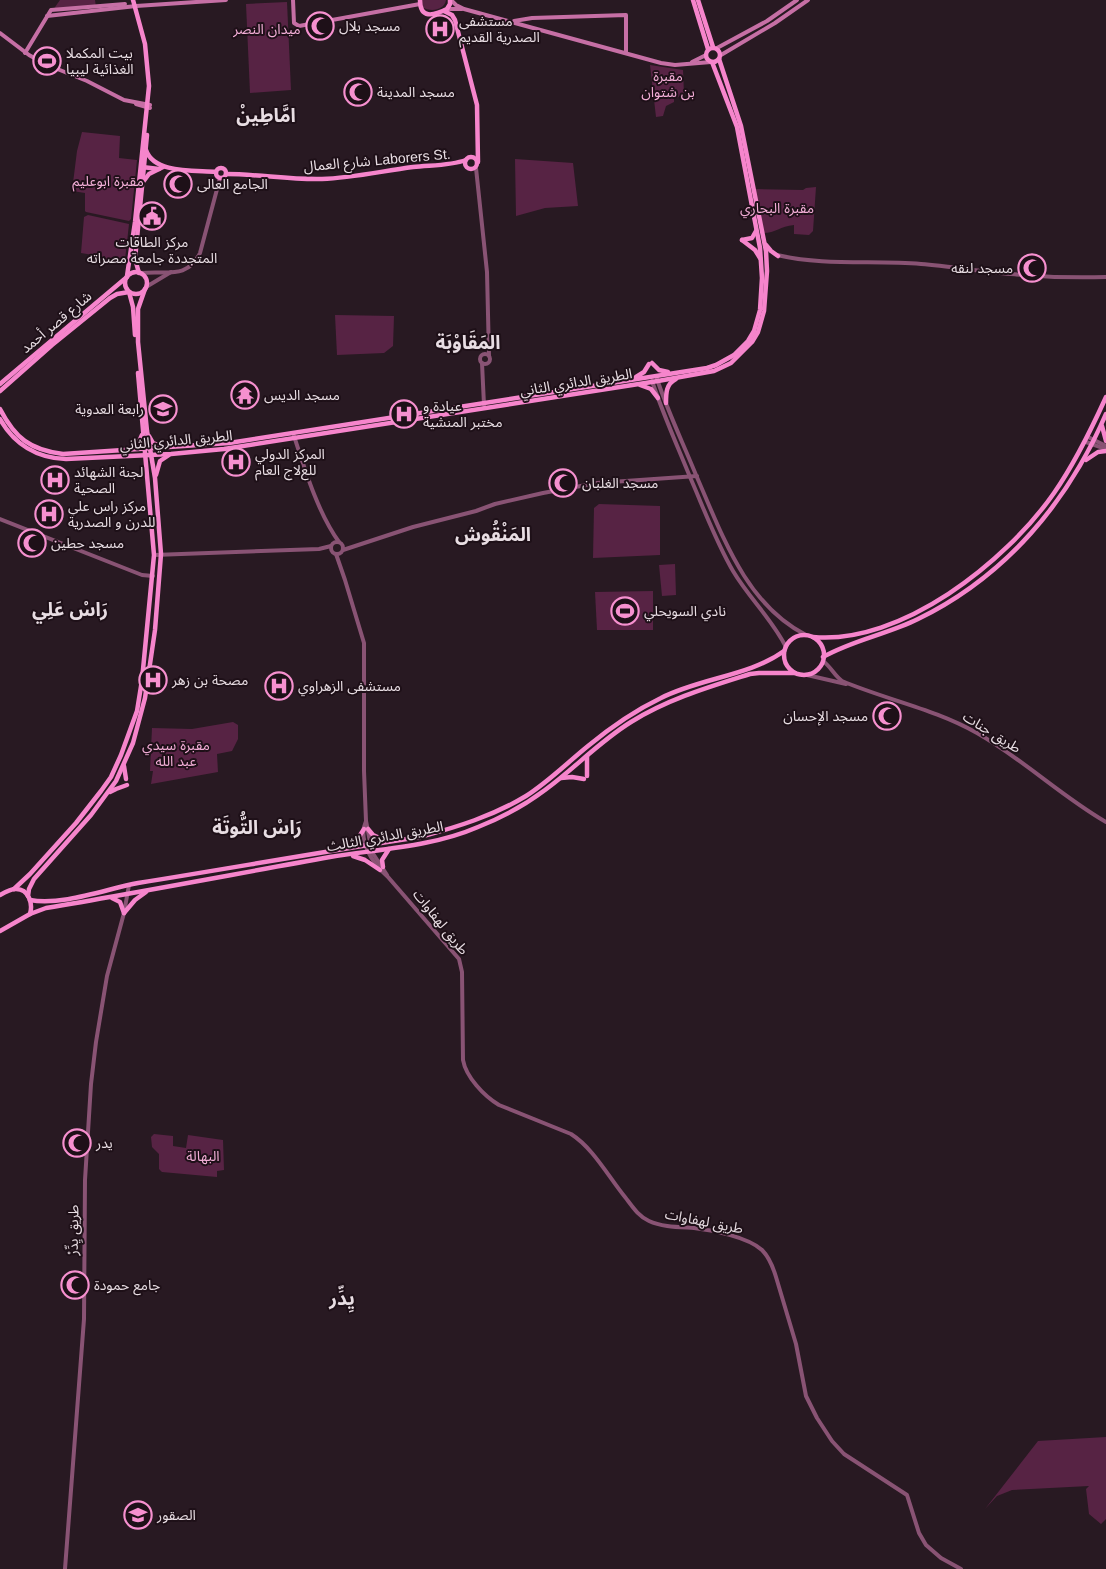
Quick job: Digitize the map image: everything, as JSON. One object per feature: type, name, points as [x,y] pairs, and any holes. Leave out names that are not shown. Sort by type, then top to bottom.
[{"type":"main road","points":[[25,53],[51,10],[174,0]]},
{"type":"main road","points":[[48,16],[135,3],[226,0]]},
{"type":"main road","points":[[293,0],[294,23],[299,26],[420,2],[421,10],[426,14],[464,9]]},
{"type":"main road","points":[[445,10],[450,4],[450,0],[464,9],[670,64],[712,62],[775,24],[808,0]]},
{"type":"main road","points":[[692,0],[713,48]]},
{"type":"main road","points":[[698,0],[713,48]]},
{"type":"main road","points":[[690,63],[706,55],[713,48],[767,21],[797,0]]},
{"type":"main road","points":[[135,3],[149,52],[152,75],[135,259],[140,273],[145,278],[145,288],[137,315],[145,432],[155,444],[170,448]]},
{"type":"main road","points":[[445,10],[455,20],[477,105],[478,162],[476,168],[468,169],[465,164],[477,144]]},
{"type":"main road","points":[[512,22],[527,18],[626,15],[626,53]]},
{"type":"main road","points":[[0,33],[25,53],[45,64],[88,81],[120,98],[149,106]]},
{"type":"main road","name":"الطريق الدائري الثاني","points":[[632,382],[655,382],[701,374],[722,368],[738,358],[752,342],[758,332],[764,311],[763,239],[741,126],[720,57],[713,48]]},
{"type":"main road","name":"الطريق الدائري الثاني","points":[[706,55],[707,59],[712,62],[737,126],[756,230],[763,249]]},
{"type":"main road","points":[[30,914],[29,889],[34,879],[107,795],[124,766],[138,728],[144,704],[155,630],[161,554],[155,478],[145,432],[133,308],[125,285],[146,149],[149,106]]},
{"type":"main road","points":[[146,149],[151,159],[161,167]]},
{"type":"main road","points":[[452,162],[474,157],[478,162]]},
{"type":"main road","name":"شارع العمال Laborers St.","points":[[226,174],[321,179],[353,177],[452,162],[468,169]]},
{"type":"main road","points":[[143,166],[216,172],[222,168],[226,174],[223,178],[220,178],[216,172]]},
{"type":"main road","points":[[142,186],[149,174],[161,167]]},
{"type":"main road","points":[[756,230],[752,238],[742,240],[755,250],[764,261],[770,256],[778,256]]},
{"type":"main road","points":[[763,239],[768,249],[778,256]]},
{"type":"main road","name":"الطريق الدائري الثاني","points":[[0,409],[17,436],[29,445],[42,451],[63,454],[148,452],[171,454],[218,450],[632,382],[654,376],[716,365],[734,356],[754,332],[760,310],[764,261]]},
{"type":"main road","points":[[127,276],[133,273],[140,273]]},
{"type":"main road","name":"شارع قصر أحمد","points":[[0,384],[127,276]]},
{"type":"main road","points":[[129,292],[139,294],[145,288]]},
{"type":"main road","name":"شارع قصر أحمد","points":[[0,391],[110,298],[117,294],[129,292]]},
{"type":"main road","points":[[632,382],[650,363],[658,370],[672,373]]},
{"type":"main road","points":[[666,404],[666,393],[669,384],[679,377]]},
{"type":"main road","points":[[632,382],[647,386],[658,398]]},
{"type":"main road","points":[[1106,396],[1087,440],[1056,490],[1010,546],[970,579],[932,603],[886,625],[843,638],[806,635],[792,639],[785,649],[784,658],[787,665],[795,673],[807,674],[815,671],[823,659],[839,648],[894,630],[919,619],[977,584],[1011,555],[1055,504],[1080,467],[1106,414]]},
{"type":"main road","name":"الطريق الدائري الثاني","points":[[0,419],[15,438],[27,448],[41,455],[66,459],[124,453]]},
{"type":"main road","points":[[1102,424],[1102,434],[1106,441]]},
{"type":"main road","points":[[124,453],[138,444],[145,432]]},
{"type":"main road","name":"الطريق الدائري الثاني","points":[[148,452],[170,448],[294,436]]},
{"type":"main road","points":[[1080,467],[1092,454],[1106,449]]},
{"type":"main road","points":[[0,895],[14,889],[30,874],[95,800],[111,777],[122,755],[137,711],[142,680],[154,555],[148,452]]},
{"type":"main road","points":[[124,453],[141,460],[148,473]]},
{"type":"main road","points":[[155,478],[160,461],[171,454]]},
{"type":"main road","points":[[813,637],[822,648],[823,659]]},
{"type":"main road","name":"الطريق الدائري الثالث","points":[[29,898],[46,901],[129,885],[420,837],[455,828],[526,796],[637,710],[679,690],[767,662],[785,649]]},
{"type":"main road","name":"الطريق الدائري الثالث","points":[[0,931],[30,914],[46,908],[389,849],[452,836],[478,828],[523,805],[630,722],[655,708],[689,693],[750,674],[795,673]]},
{"type":"main road","points":[[560,778],[586,778],[587,756]]},
{"type":"main road","points":[[124,766],[126,780]]},
{"type":"main road","points":[[107,795],[127,785]]},
{"type":"main road","points":[[348,848],[366,829],[387,842]]},
{"type":"main road","points":[[350,855],[382,869],[382,860],[389,849]]},
{"type":"main road","points":[[14,889],[22,890],[29,898]]},
{"type":"main road","points":[[111,897],[120,902],[124,913],[135,900],[147,891]]},
{"type":"street","points":[[476,168],[487,272],[490,360],[487,363],[484,375]]},
{"type":"street","points":[[140,273],[171,272],[186,269],[196,261],[220,178]]},
{"type":"street","points":[[763,249],[778,256],[856,262],[930,264],[1010,274],[1062,278],[1106,277]]},
{"type":"street","points":[[145,288],[171,272]]},
{"type":"street","points":[[484,405],[484,375],[480,358],[488,344]]},
{"type":"street","points":[[483,354],[489,356]]},
{"type":"street","points":[[482,363],[487,363]]},
{"type":"street","points":[[654,376],[658,398],[707,518],[734,572],[774,626],[785,649]]},
{"type":"street","points":[[655,382],[743,576],[764,603],[781,620],[806,635]]},
{"type":"street","points":[[294,436],[303,468],[332,532],[341,543],[340,566]]},
{"type":"street","points":[[1087,440],[1106,449]]},
{"type":"street","points":[[319,549],[334,553],[342,551],[439,520],[543,493],[597,484],[697,476]]},
{"type":"street","points":[[0,519],[142,575],[153,576]]},
{"type":"street","points":[[332,532],[334,553],[340,566],[364,643],[366,829]]},
{"type":"street","points":[[154,555],[319,549],[341,543],[356,545]]},
{"type":"street","points":[[823,659],[836,676],[853,686]]},
{"type":"street","points":[[807,674],[853,686]]},
{"type":"street","name":"طريق جنات","points":[[853,686],[957,722],[978,734],[1074,802],[1106,822]]},
{"type":"street","name":"طريق لهفاوات","points":[[366,829],[370,852],[382,869],[459,959],[462,972],[463,1060],[467,1071],[494,1102],[503,1108],[577,1138],[635,1210],[647,1220],[667,1225],[698,1228],[741,1238],[763,1250],[774,1271],[796,1344],[806,1396],[817,1418],[844,1454],[890,1482],[907,1495],[921,1538],[935,1553],[948,1563],[961,1569]]},
{"type":"street","name":"طريق يِدِّرْ","points":[[65,1569],[84,1315],[85,1183],[88,1119],[96,1042],[105,984],[124,913],[129,885]]},
{"type":"green space","points":[[60,0],[95,0],[96,7],[53,10]]},
{"type":"green space","points":[[422,0],[446,0],[443,6],[433,10],[422,7]]},
{"type":"green space","name":"ميدان النصر","points":[[287,2],[291,90],[250,93],[246,4]]},
{"type":"green space","name":"مقبرة بن شتوان","points":[[650,65],[683,70],[684,94],[666,106],[663,116],[656,117]]},
{"type":"green space","name":"مقبرة ابوعليم","points":[[82,132],[120,136],[119,158],[137,160],[131,219],[129,221],[86,212],[85,193],[72,191],[77,151]]},
{"type":"green space","points":[[515,159],[573,163],[578,206],[545,208],[516,216]]},
{"type":"green space","name":"مقبرة البحاري","points":[[816,187],[813,231],[809,235],[794,234],[794,225],[763,233],[755,189],[803,190]]},
{"type":"green space","points":[[88,215],[129,224],[125,260],[102,261],[93,255],[81,253],[84,217]]},
{"type":"green space","points":[[335,315],[394,316],[393,346],[384,353],[337,355]]},
{"type":"green space","points":[[599,504],[660,506],[660,555],[593,558],[594,508]]},
{"type":"green space","points":[[675,564],[676,595],[662,596],[659,565]]},
{"type":"green space","name":"نادي السويحلي","points":[[653,591],[653,630],[597,630],[595,592]]},
{"type":"green space","name":"مقبرة سيدي عبد الله","points":[[233,722],[238,725],[238,739],[232,751],[217,754],[218,772],[151,784],[153,771],[150,771],[152,728],[192,729]]},
{"type":"green space","name":"البهالة","points":[[154,1134],[173,1136],[173,1146],[186,1148],[188,1135],[223,1140],[224,1170],[217,1171],[217,1177],[162,1172],[159,1169],[159,1154],[152,1147],[151,1137]]},
{"type":"green space","points":[[1106,1437],[1106,1519],[1101,1524],[1089,1514],[1086,1489],[1089,1486],[1012,1490],[997,1496],[985,1509],[1038,1441]]},
{"type":"place","name":"مسجد بلال","points":[[320,26]]},
{"type":"place","name":"مستشفى الصدرية القديم","points":[[440,29]]},
{"type":"place","name":"بيت المكملا الغذائية ليبيا","points":[[47,61]]},
{"type":"place","name":"مسجد المدينة","points":[[358,92]]},
{"type":"place","name":"الجامع العالى","points":[[178,184]]},
{"type":"place","name":"مركز الطاقات المتجددة جامعة مصراته","points":[[152,216]]},
{"type":"place","name":"مسجد لنقه","points":[[1032,268]]},
{"type":"place","name":"مسجد الديس","points":[[245,395]]},
{"type":"place","name":"رابعة العدوية","points":[[163,409]]},
{"type":"place","name":"عيادة و مختبر المنشية","points":[[404,414]]},
{"type":"place","name":"المركز الدولي للعﻻج العام","points":[[236,462]]},
{"type":"place","name":"لجنة الشهائد الصحية","points":[[55,480]]},
{"type":"place","name":"مسجد الغلبان","points":[[563,483]]},
{"type":"place","name":"مركز راس علي للدرن و الصدرية","points":[[49,514]]},
{"type":"place","name":"مسجد حطين","points":[[32,543]]},
{"type":"place","name":"نادي السويحلي","points":[[625,611]]},
{"type":"place","name":"مصحة بن زهر","points":[[153,680]]},
{"type":"place","name":"مستشفى الزهراوي","points":[[279,686]]},
{"type":"place","name":"مسجد الإحسان","points":[[887,716]]},
{"type":"place","name":"يدر","points":[[77,1143]]},
{"type":"place","name":"جامع حمودة","points":[[75,1285]]},
{"type":"place","name":"الصقور","points":[[138,1515]]},
{"type":"district","name":"امَّاطِينْ","points":[[266,115]]},
{"type":"district","name":"المَقَاوْبَة","points":[[468,342]]},
{"type":"district","name":"المَنْقُوش","points":[[493,534]]},
{"type":"district","name":"رَاسْ عَلِي","points":[[70,609]]},
{"type":"district","name":"رَاسْ التُّوتَة","points":[[257,827]]},
{"type":"district","name":"يِدِّر","points":[[342,1298]]}]
